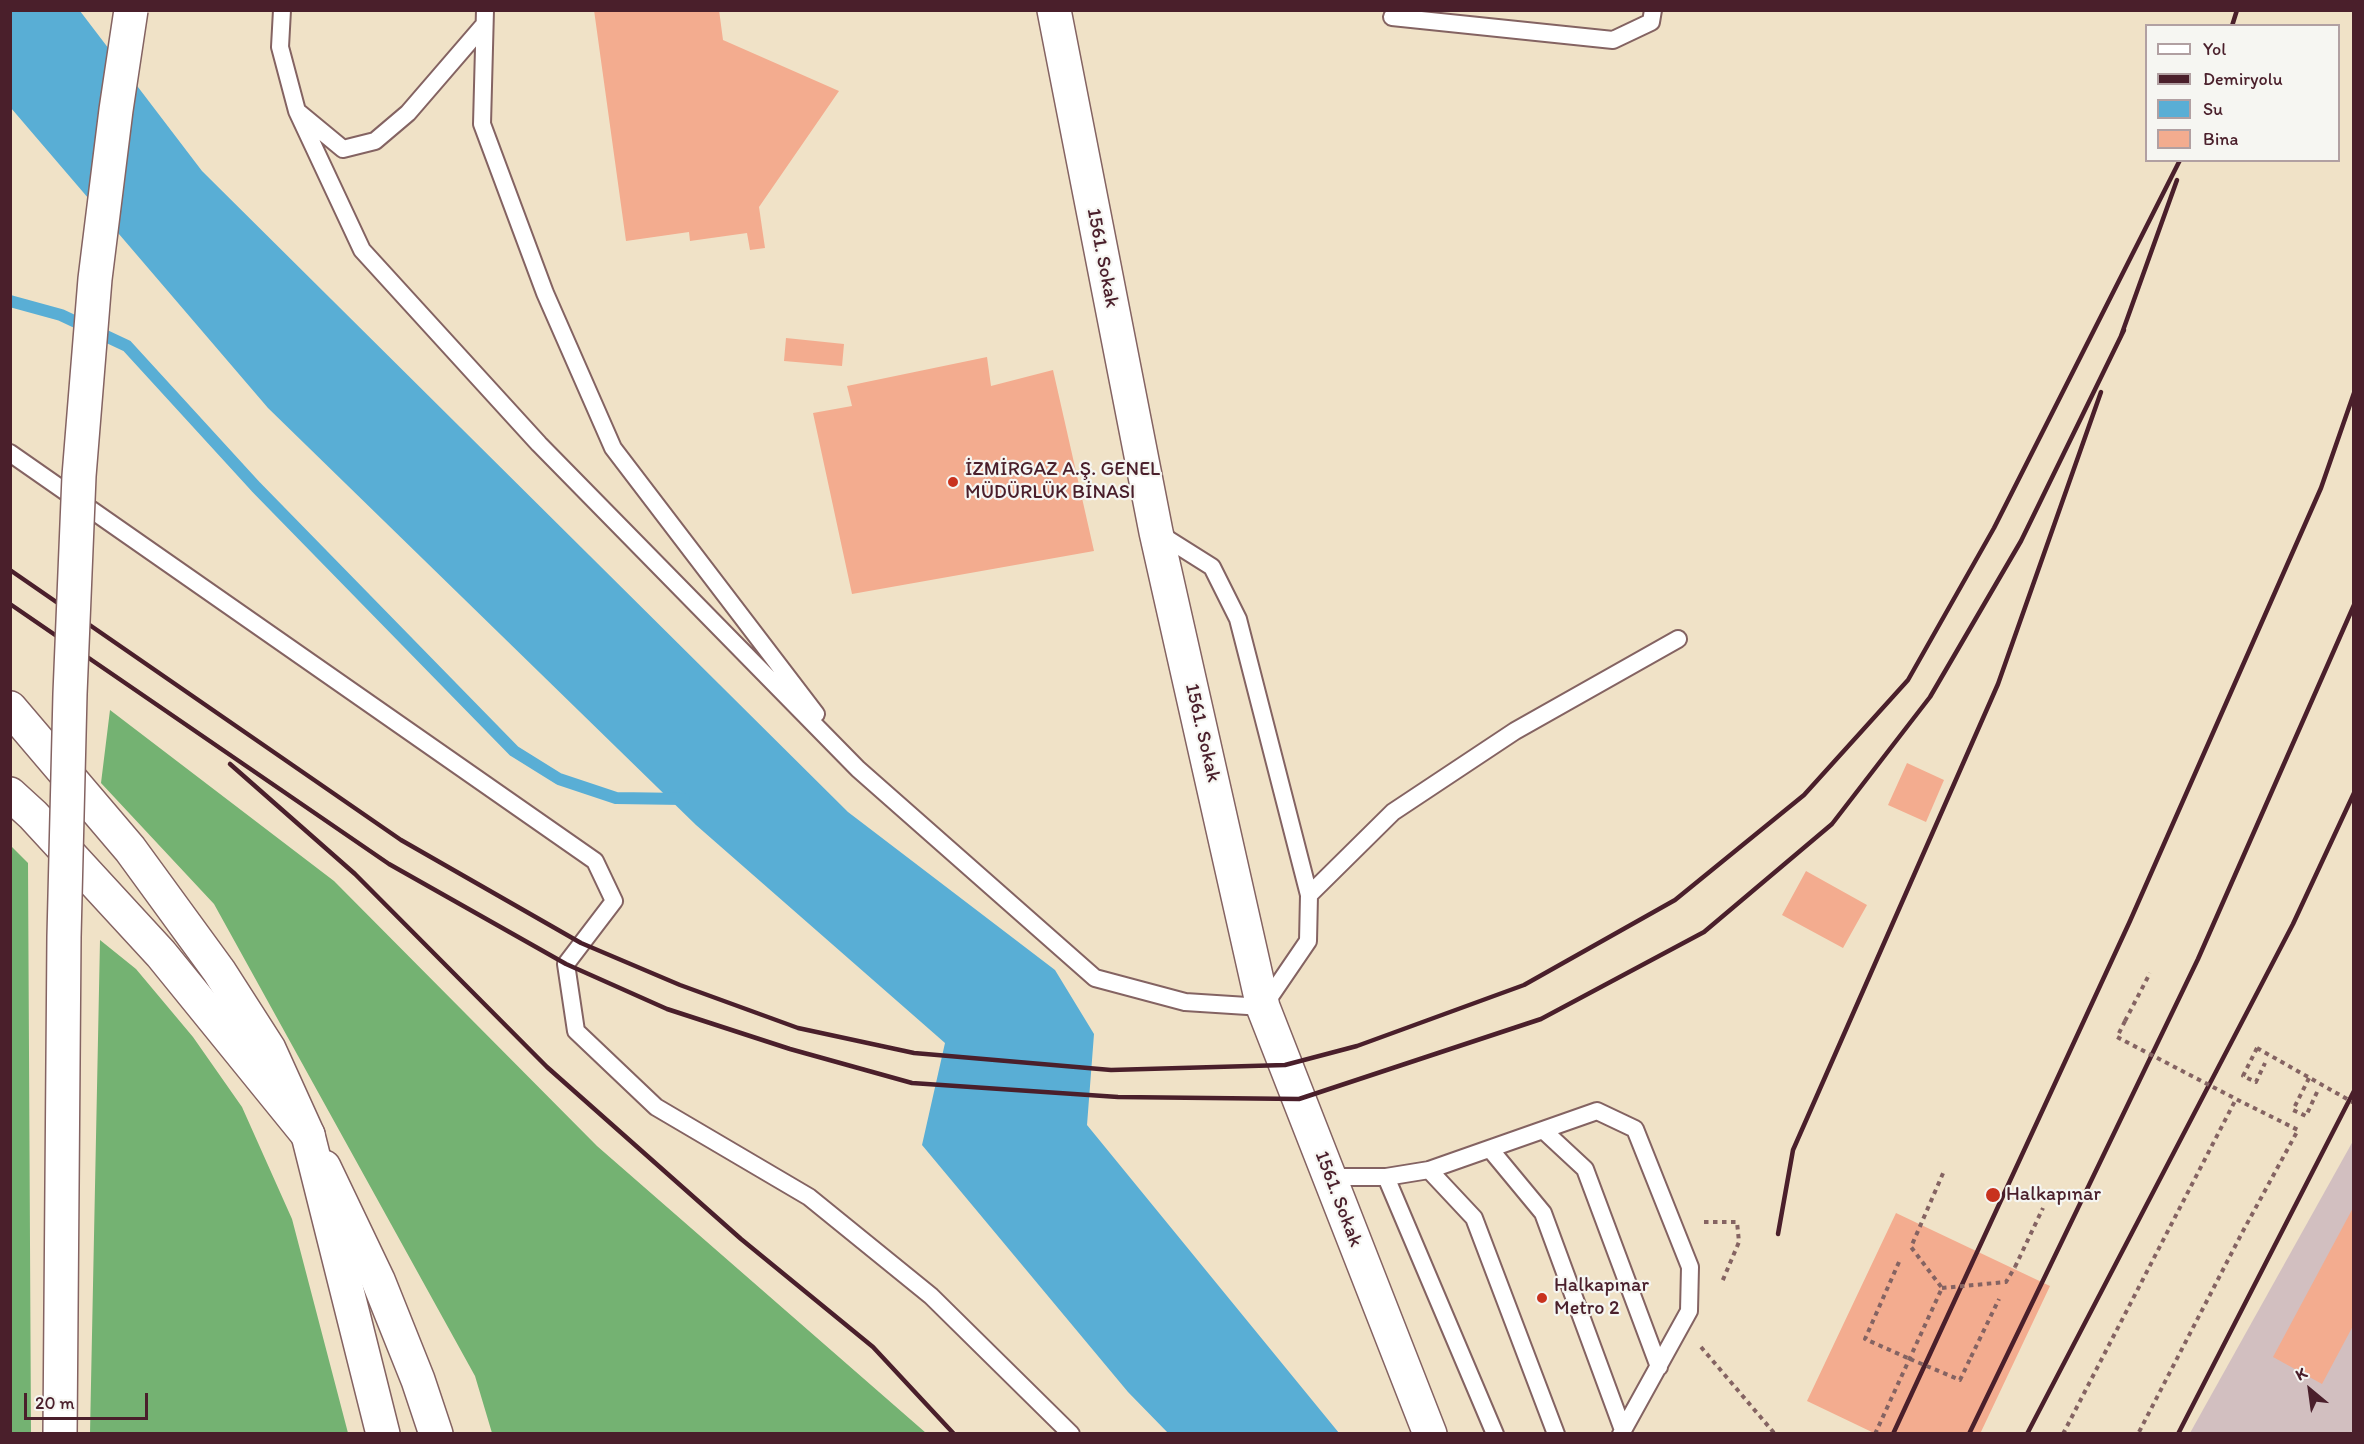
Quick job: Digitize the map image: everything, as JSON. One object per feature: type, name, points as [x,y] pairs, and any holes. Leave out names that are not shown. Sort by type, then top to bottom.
[{"type":"main road","points":[[60,1434],[64,937],[70,694],[79,476],[95,279],[131,10]]},
{"type":"main road","name":"1561. Sokak","points":[[1054,10],[1156,532],[1263,1007],[1430,1434]]},
{"type":"main road","points":[[10,708],[130,849],[219,971],[269,1049],[378,1280],[418,1380],[436,1434]]},
{"type":"main road","points":[[10,794],[33,815],[161,954],[308,1135],[383,1434]]},
{"type":"lane","points":[[282,10],[280,47],[297,111],[362,250],[539,444],[858,769],[1095,978],[1185,1002],[1263,1007],[1308,941],[1309,895],[1238,618],[1212,567],[1156,532]]},
{"type":"lane","points":[[1392,17],[1613,40],[1651,22],[1653,10]]},
{"type":"lane","points":[[297,111],[343,149],[375,141],[408,113],[484,18]]},
{"type":"lane","points":[[484,18],[482,123],[545,293],[613,448],[858,769]]},
{"type":"lane","points":[[10,453],[595,861],[614,901],[566,964],[576,1031],[656,1107],[809,1197],[931,1296],[1071,1434]]},
{"type":"lane","points":[[1309,895],[1393,812],[1515,731],[1678,639]]},
{"type":"lane","points":[[1329,1177],[1386,1177],[1430,1170],[1597,1111],[1635,1129],[1690,1267],[1689,1311],[1622,1432]]},
{"type":"lane","points":[[1543,1130],[1585,1168],[1659,1367]]},
{"type":"lane","points":[[1490,1149],[1543,1214],[1622,1432]]},
{"type":"lane","points":[[1430,1170],[1474,1218],[1556,1434]]},
{"type":"lane","points":[[1386,1177],[1495,1434]]},
{"type":"path","points":[[2138,1434],[2298,1130],[2117,1037],[2150,973]]},
{"type":"path","points":[[2265,1063],[2256,1082],[2243,1076],[2257,1048],[2354,1103]]},
{"type":"path","points":[[2309,1078],[2293,1110],[2306,1116],[2318,1090]]},
{"type":"path","points":[[2063,1434],[2236,1099]]},
{"type":"path","points":[[1942,1288],[1911,1247],[1944,1171]]},
{"type":"path","points":[[1942,1288],[2006,1282],[2043,1208]]},
{"type":"path","points":[[1672,1222],[1737,1222],[1739,1242],[1721,1284]]},
{"type":"path","points":[[1899,1262],[1866,1339],[1960,1380],[1999,1299]]},
{"type":"path","points":[[1875,1434],[1942,1288]]},
{"type":"path","points":[[1696,1341],[1775,1434]]},
{"type":"shaded area","points":[[2353,1141],[2353,1433],[2190,1433]]},
{"type":"green space","points":[[110,710],[334,881],[597,1146],[926,1433],[492,1433],[475,1376],[214,904],[101,783]]},
{"type":"green space","points":[[11,846],[28,863],[31,1434],[10,1433]]},
{"type":"green space","points":[[100,940],[136,969],[193,1037],[242,1107],[292,1219],[348,1433],[90,1433]]},
{"type":"water","points":[[10,11],[80,11],[202,171],[848,812],[1055,970],[1094,1034],[1087,1125],[1339,1433],[1168,1433],[1128,1392],[922,1145],[945,1043],[696,825],[268,408],[11,108]]},
{"type":"building","points":[[594,10],[719,10],[723,40],[839,91],[759,207],[765,248],[750,250],[747,233],[690,241],[689,232],[626,241]]},
{"type":"building","points":[[786,338],[844,344],[842,366],[784,361]]},
{"type":"building","name":"İZMİRGAZ A.Ş. GENEL MÜDÜRLÜK BİNASI","points":[[987,357],[991,386],[1053,370],[1094,551],[852,594],[813,413],[852,406],[847,386]]},
{"type":"building","points":[[1907,763],[1944,780],[1926,822],[1888,805]]},
{"type":"building","points":[[1806,871],[1867,905],[1843,948],[1782,915]]},
{"type":"building","points":[[2354,1206],[2354,1324],[2322,1384],[2273,1357]]},
{"type":"building","points":[[1896,1213],[2050,1286],[1980,1434],[1876,1434],[1807,1401]]},
{"type":"waterway","points":[[10,301],[61,315],[127,346],[256,487],[514,751],[559,779],[616,798],[684,799]]},
{"type":"railway","points":[[2233,24],[2237,10]]},
{"type":"railway","points":[[10,570],[401,840],[581,943],[680,985],[798,1028],[914,1053],[1111,1070],[1285,1065],[1357,1046],[1524,985],[1675,900],[1804,795],[1908,680],[1994,528],[2179,162]]},
{"type":"railway","points":[[2121,336],[2177,180]]},
{"type":"railway","points":[[10,604],[389,864],[566,964],[667,1009],[790,1049],[912,1083],[1118,1097],[1299,1099],[1541,1019],[1704,932],[1832,824],[1930,697],[2021,541],[2124,330]]},
{"type":"railway","points":[[1778,1234],[1793,1150],[1998,684],[2101,392]]},
{"type":"railway","points":[[1893,1434],[2130,921],[2321,488],[2354,393]]},
{"type":"railway","points":[[1969,1434],[2198,959],[2354,605]]},
{"type":"railway","points":[[230,764],[355,874],[547,1067],[741,1239],[873,1347],[954,1434]]},
{"type":"railway","points":[[2027,1434],[2293,924],[2354,793]]},
{"type":"railway","points":[[2178,1434],[2354,1091]]},
{"type":"place","name":"İZMİRGAZ A.Ş. GENEL MÜDÜRLÜK BİNASI","points":[[953,482]]},
{"type":"place","name":"Halkapınar","points":[[1993,1195]]},
{"type":"place","name":"Halkapınar Metro 2","points":[[1542,1298]]}]
